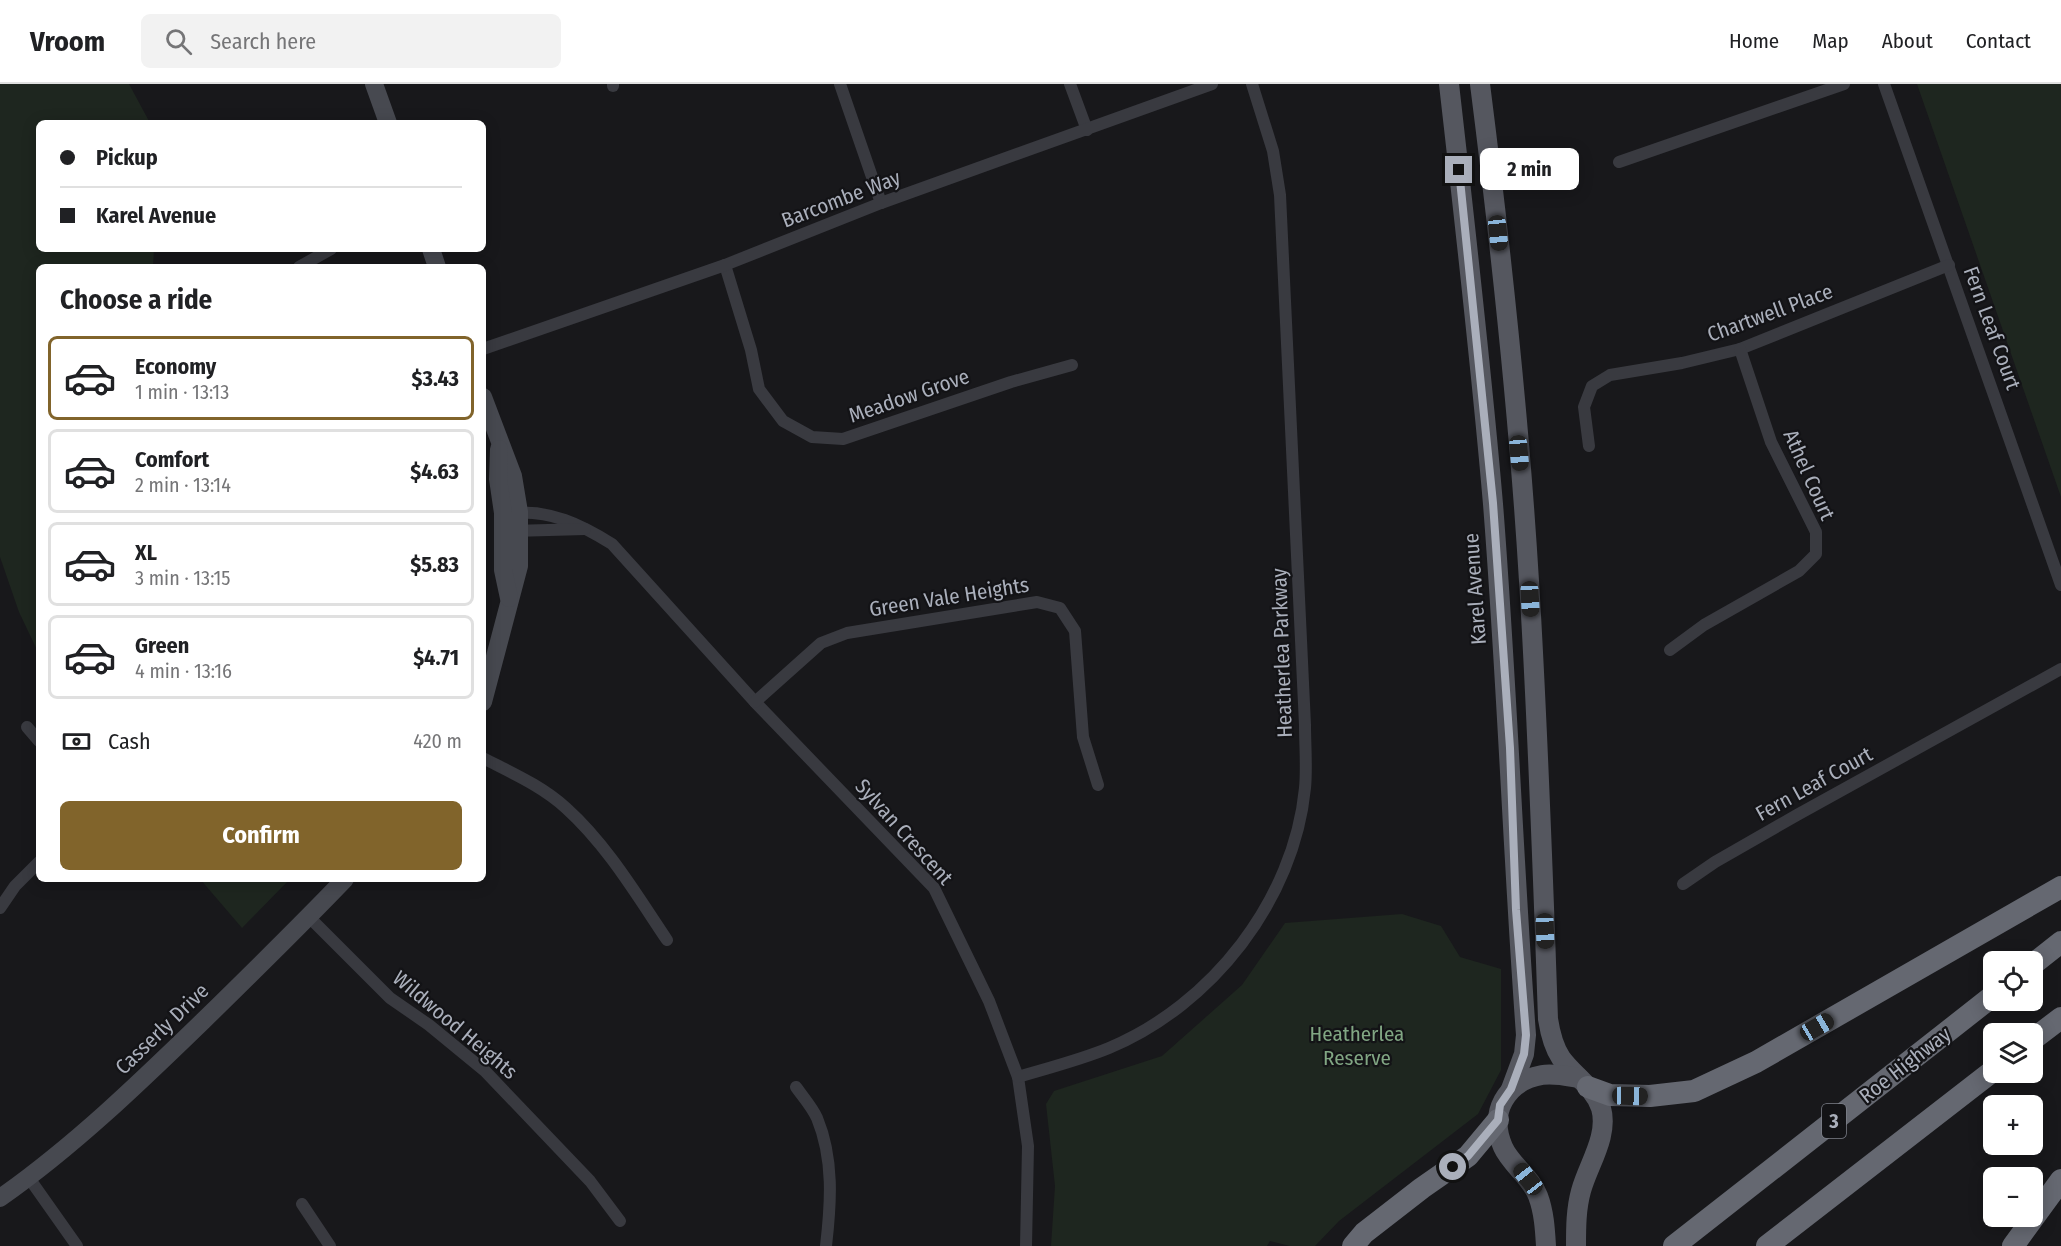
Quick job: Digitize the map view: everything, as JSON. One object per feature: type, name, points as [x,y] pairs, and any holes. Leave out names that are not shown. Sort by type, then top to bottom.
[{"type":"highway","points":[[1584,1082],[1610,1095],[1650,1096],[1694,1091],[1756,1062],[2061,887]]},
{"type":"highway","points":[[2043,956],[2061,942]]},
{"type":"highway","name":"Roe Highway","points":[[1674,1246],[1983,1004]]},
{"type":"highway","points":[[2043,1032],[2061,1018]]},
{"type":"highway","points":[[1767,1246],[1983,1079]]},
{"type":"highway","points":[[1353,1246],[1364,1233],[1468,1156],[1498,1120]]},
{"type":"highway","points":[[2013,1246],[2061,1180]]},
{"type":"main road","name":"Karel Avenue","points":[[1449,84],[1476,325],[1498,574],[1510,748],[1516,910],[1526,1035],[1524,1054],[1511,1089],[1500,1105],[1498,1120]]},
{"type":"main road","points":[[1480,84],[1506,301],[1529,580],[1548,1019],[1550,1035],[1561,1057],[1584,1082],[1601,1108],[1601,1136],[1580,1193],[1576,1218],[1576,1246]]},
{"type":"main road","points":[[1476,325],[1483,328],[1489,327],[1493,321],[1486,242],[1495,211]]},
{"type":"main road","points":[[1511,1089],[1544,1074],[1584,1082]]},
{"type":"main road","points":[[1498,1120],[1502,1145],[1537,1194],[1544,1222],[1546,1246]]},
{"type":"street","points":[[374,84],[386,120]]},
{"type":"street","points":[[840,84],[881,203]]},
{"type":"street","points":[[1070,84],[1087,130]]},
{"type":"street","name":"Barcombe Way","points":[[486,348],[725,265],[881,203],[1212,84]]},
{"type":"street","name":"Heatherlea Parkway","points":[[1018,1077],[1109,1048],[1156,1024],[1197,993],[1246,940],[1273,898],[1293,845],[1305,789],[1305,725],[1280,195],[1273,151],[1252,84]]},
{"type":"street","points":[[1619,162],[1844,84]]},
{"type":"street","name":"Fern Leaf Court","points":[[1884,84],[2061,585]]},
{"type":"street","points":[[304,264],[322,252]]},
{"type":"street","name":"Meadow Grove","points":[[725,265],[751,350],[759,389],[783,421],[812,437],[843,439],[1011,382],[1072,365]]},
{"type":"street","name":"Chartwell Place","points":[[1589,446],[1584,407],[1592,386],[1610,375],[1682,363],[1740,349],[1949,265]]},
{"type":"street","name":"Athel Court","points":[[1670,650],[1704,625],[1799,571],[1816,554],[1816,532],[1771,442],[1740,349]]},
{"type":"street","points":[[486,405],[500,445],[498,479],[511,522],[503,570],[510,602],[486,691]]},
{"type":"street","name":"Sylvan Crescent","points":[[511,522],[561,517],[589,529],[612,543],[755,702],[934,888],[989,1001],[1018,1077],[1028,1146],[1026,1246]]},
{"type":"street","points":[[511,522],[589,529]]},
{"type":"street","name":"Green Vale Heights","points":[[755,702],[821,643],[847,633],[1037,602],[1060,608],[1075,632],[1083,737],[1098,784]]},
{"type":"street","name":"Fern Leaf Court","points":[[1683,884],[1715,862],[2061,669]]},
{"type":"street","points":[[27,728],[36,738]]},
{"type":"street","points":[[486,760],[528,781],[566,808],[601,844],[667,940]]},
{"type":"street","points":[[0,908],[15,886],[36,865]]},
{"type":"street","name":"Casserly Drive","points":[[0,1198],[90,1129],[309,917],[342,882]]},
{"type":"street","name":"Wildwood Heights","points":[[309,917],[390,998],[429,1024],[485,1071],[591,1180],[620,1221]]},
{"type":"street","points":[[796,1087],[816,1117],[825,1145],[830,1176],[831,1204],[826,1246]]},
{"type":"street","points":[[28,1178],[77,1246]]},
{"type":"street","points":[[302,1204],[330,1246]]},
{"type":"green space","points":[[0,84],[129,84],[148,120],[36,120],[36,252],[154,252],[153,264],[36,264],[36,648],[19,612],[0,557]]},
{"type":"green space","points":[[1917,84],[2061,84],[2061,497]]},
{"type":"green space","points":[[203,882],[287,882],[242,928]]},
{"type":"green space","name":"Heatherlea Reserve","points":[[1402,914],[1441,926],[1460,957],[1501,969],[1501,1070],[1478,1114],[1339,1221],[1315,1246],[1290,1246],[1270,1241],[1267,1246],[1051,1246],[1055,1186],[1046,1104],[1054,1091],[1162,1056],[1242,985],[1285,923]]},
{"type":"route","points":[[1453,1167],[1468,1156],[1498,1120],[1500,1105],[1511,1089],[1524,1054],[1526,1035],[1516,910],[1510,748],[1493,503],[1459,170]]}]
